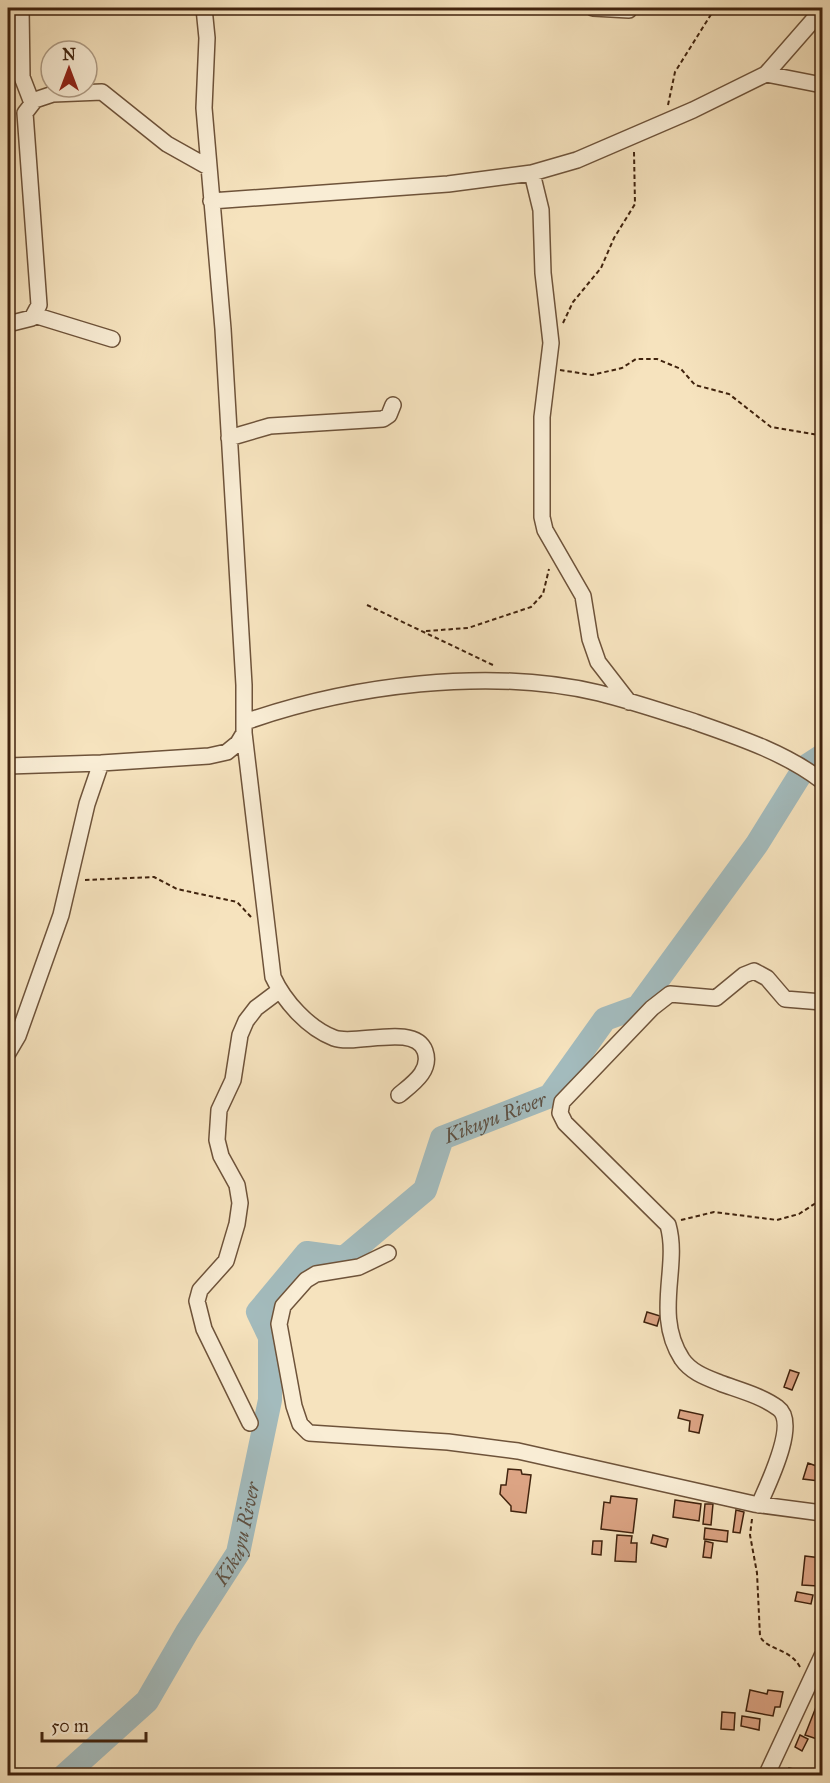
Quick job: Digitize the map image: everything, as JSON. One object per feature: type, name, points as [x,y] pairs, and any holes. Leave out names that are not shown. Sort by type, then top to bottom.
[{"type":"street","points":[[21,8],[22,77],[32,104]]},
{"type":"street","points":[[204,8],[207,38],[204,108],[223,329],[245,728],[273,976],[291,1005],[319,1030],[336,1039],[356,1040],[406,1036],[416,1040],[424,1048],[427,1061],[424,1070],[399,1095]]},
{"type":"street","points":[[599,8],[628,10]]},
{"type":"street","points":[[211,201],[448,184],[532,173],[577,160],[665,123],[766,74],[822,10]]},
{"type":"street","points":[[766,74],[822,85]]},
{"type":"street","points":[[34,315],[39,305],[25,112],[32,104],[53,94],[102,92],[167,144],[208,167]]},
{"type":"street","points":[[532,173],[541,210],[543,273],[551,343],[542,417],[541,504],[543,524],[583,596],[590,639],[598,662],[630,702]]},
{"type":"street","points":[[8,324],[34,315],[112,339]]},
{"type":"street","points":[[229,438],[270,426],[383,419],[389,415],[393,405]]},
{"type":"street","points":[[8,766],[209,756],[227,752],[238,743],[245,728],[310,702],[378,688],[524,681],[598,692],[730,734],[805,767],[822,781]]},
{"type":"street","points":[[8,1053],[18,1036],[39,979],[71,877],[87,804],[101,763]]},
{"type":"street","points":[[757,1505],[780,1452],[786,1420],[779,1408],[701,1376],[682,1359],[671,1328],[667,1307],[669,1229],[662,1218],[565,1123],[560,1113],[562,1102],[652,1008],[670,994],[716,998],[744,975],[754,971],[767,978],[785,999],[822,1002]]},
{"type":"street","points":[[250,1422],[204,1329],[197,1301],[200,1290],[226,1261],[237,1224],[240,1203],[237,1185],[221,1156],[217,1140],[219,1110],[233,1080],[240,1035],[246,1021],[256,1008],[280,990]]},
{"type":"street","points":[[387,1253],[359,1267],[316,1274],[306,1280],[283,1306],[279,1324],[281,1338],[294,1406],[303,1429],[322,1436],[387,1437],[518,1451],[757,1505],[822,1513]]},
{"type":"street","points":[[766,1776],[822,1656]]},
{"type":"street","points":[[808,1688],[822,1695]]},
{"type":"path","points":[[665,123],[675,72],[715,8]]},
{"type":"path","points":[[551,343],[573,302],[601,268],[614,238],[635,204],[633,136]]},
{"type":"path","points":[[549,367],[592,375],[622,368],[636,359],[657,359],[681,369],[695,385],[729,394],[771,427],[818,435],[822,439]]},
{"type":"path","points":[[426,631],[468,628],[531,607],[543,594],[549,578],[551,541]]},
{"type":"path","points":[[368,605],[426,631],[496,667]]},
{"type":"path","points":[[8,858],[11,869],[8,879]]},
{"type":"path","points":[[71,877],[98,880],[154,877],[177,889],[237,902],[258,923],[267,927]]},
{"type":"path","points":[[669,1229],[683,1219],[714,1212],[777,1220],[799,1214],[822,1199]]},
{"type":"path","points":[[757,1505],[750,1535],[757,1573],[760,1636],[766,1644],[785,1651],[793,1657],[808,1688]]},
{"type":"building","points":[[647,1312],[660,1316],[657,1326],[644,1322]]},
{"type":"building","points":[[790,1370],[799,1373],[792,1390],[784,1387]]},
{"type":"building","points":[[680,1410],[703,1415],[699,1433],[689,1431],[690,1421],[678,1418]]},
{"type":"building","points":[[808,1463],[822,1468],[819,1481],[803,1479]]},
{"type":"building","points":[[508,1469],[521,1470],[522,1474],[531,1475],[526,1513],[511,1511],[511,1506],[500,1494],[501,1485],[506,1485]]},
{"type":"building","points":[[611,1496],[637,1499],[633,1533],[601,1529],[604,1502],[610,1503]]},
{"type":"building","points":[[675,1500],[701,1504],[699,1521],[673,1517]]},
{"type":"building","points":[[705,1504],[713,1504],[711,1525],[703,1524]]},
{"type":"building","points":[[736,1510],[744,1512],[740,1533],[733,1532]]},
{"type":"building","points":[[705,1528],[728,1531],[727,1542],[704,1539]]},
{"type":"building","points":[[617,1535],[632,1536],[631,1543],[637,1543],[636,1562],[615,1561]]},
{"type":"building","points":[[653,1535],[668,1539],[666,1547],[651,1543]]},
{"type":"building","points":[[593,1541],[602,1541],[601,1555],[592,1554]]},
{"type":"building","points":[[705,1541],[713,1543],[711,1558],[703,1557]]},
{"type":"building","points":[[805,1556],[821,1558],[818,1586],[802,1585]]},
{"type":"building","points":[[797,1592],[813,1595],[811,1604],[795,1601]]},
{"type":"building","points":[[750,1690],[767,1694],[768,1690],[783,1692],[780,1707],[775,1707],[773,1716],[746,1711]]},
{"type":"building","points":[[816,1707],[822,1710],[820,1740],[805,1735]]},
{"type":"building","points":[[722,1712],[735,1713],[734,1730],[721,1729]]},
{"type":"building","points":[[742,1716],[760,1719],[759,1730],[741,1726]]},
{"type":"building","points":[[800,1735],[808,1739],[802,1751],[795,1747]]},
{"type":"building","points":[[789,1768],[799,1770],[799,1775],[805,1776],[782,1776],[788,1775]]},
{"type":"waterway","name":"Kikuyu River","points":[[64,1776],[147,1701],[187,1632],[238,1553],[270,1400],[270,1337],[258,1312],[307,1253],[344,1258],[425,1190],[442,1138],[550,1096],[605,1019],[638,1007],[757,844],[805,767],[822,756]]}]
